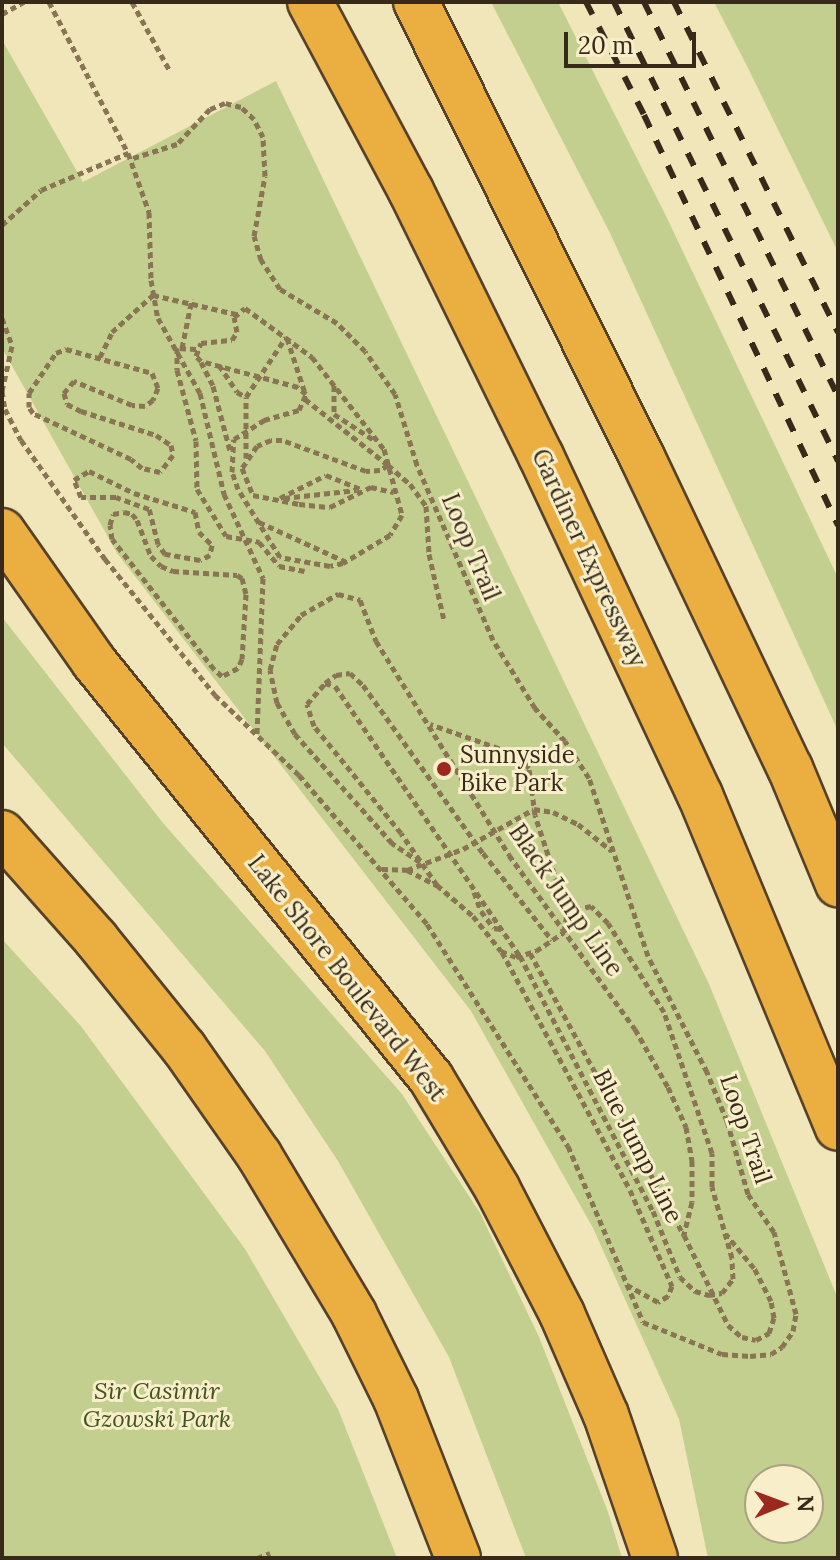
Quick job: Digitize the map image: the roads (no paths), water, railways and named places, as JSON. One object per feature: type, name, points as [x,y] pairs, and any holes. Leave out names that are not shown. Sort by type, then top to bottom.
[{"type":"highway","name":"Gardiner Expressway","points":[[310,2],[411,191],[541,456],[700,795],[838,1128]]},
{"type":"highway","points":[[416,2],[649,471],[790,768],[838,884]]},
{"type":"highway","name":"Lake Shore Boulevard West","points":[[5,539],[94,662],[431,1078],[497,1188],[562,1314],[606,1415],[655,1558]]},
{"type":"highway","points":[[2,833],[96,939],[174,1035],[259,1155],[354,1314],[396,1399],[458,1558]]},
{"type":"railway","points":[[586,2],[644,115],[838,526]]},
{"type":"railway","points":[[614,2],[838,461]]},
{"type":"railway","points":[[644,2],[838,397]]},
{"type":"railway","points":[[674,2],[838,332]]},
{"type":"place","name":"Sunnyside Bike Park","points":[[444,769]]},
{"type":"park label","name":"Sir Casimir Gzowski Park","points":[[157,1405]]}]
